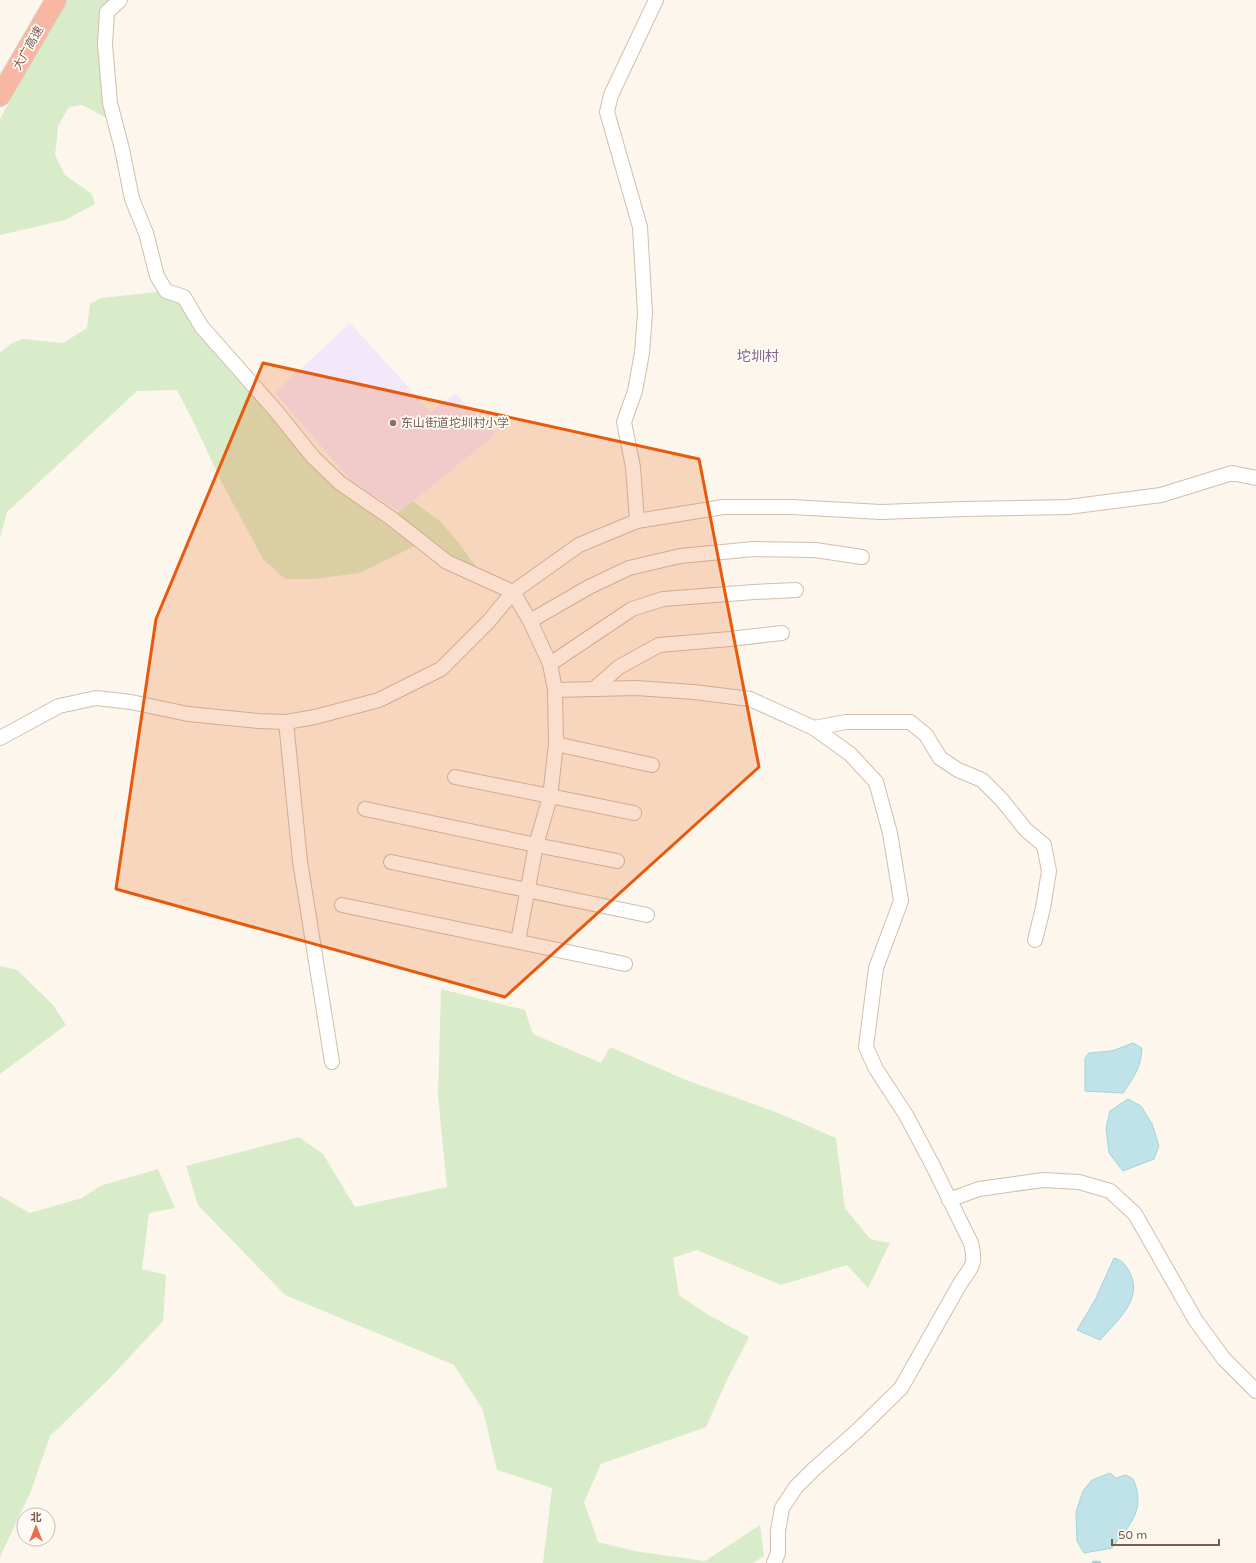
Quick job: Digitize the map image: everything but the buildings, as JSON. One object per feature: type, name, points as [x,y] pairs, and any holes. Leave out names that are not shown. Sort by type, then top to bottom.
[{"type":"highway","name":"大广高速","points":[[0,69],[40,0]]},
{"type":"highway","name":"大广高速","points":[[0,96],[56,0]]},
{"type":"street","points":[[120,0],[107,12],[105,44],[110,103],[122,149],[132,199],[146,233],[157,276],[166,291],[184,297],[201,326],[276,411],[313,458],[340,483],[391,518],[447,562],[513,592],[530,621],[550,664],[555,690],[556,744],[550,796],[536,845],[518,941]]},
{"type":"street","points":[[637,521],[633,467],[624,422],[635,391],[642,353],[645,313],[640,227],[607,112],[611,95],[656,0]]},
{"type":"street","points":[[0,738],[59,706],[96,698],[131,702],[188,714],[258,721],[286,722],[379,700],[441,669],[488,621],[513,592],[578,545],[637,521],[723,506],[792,507],[881,512],[964,509],[1068,508],[1161,495],[1232,473],[1256,478]]},
{"type":"street","points":[[530,621],[589,587],[629,568],[680,556],[754,549],[815,550],[862,556]]},
{"type":"street","points":[[550,664],[632,609],[663,599],[796,590]]},
{"type":"street","points":[[594,689],[619,667],[660,645],[782,633]]},
{"type":"street","points":[[555,690],[636,688],[694,692],[750,699],[814,728],[850,754],[876,782],[890,833],[901,901],[876,968],[866,1047],[876,1069],[906,1115],[971,1244],[974,1257],[971,1268],[961,1282],[901,1388],[796,1487],[782,1508],[778,1531],[778,1553],[774,1563]]},
{"type":"street","points":[[286,722],[300,861],[332,1062]]},
{"type":"street","points":[[814,728],[846,722],[910,722],[926,735],[940,758],[958,770],[982,780],[1002,800],[1026,830],[1044,845],[1050,871],[1035,940]]},
{"type":"street","points":[[556,744],[652,765]]},
{"type":"street","points":[[455,776],[634,813]]},
{"type":"street","points":[[365,809],[617,861]]},
{"type":"street","points":[[390,862],[647,915]]},
{"type":"street","points":[[342,905],[625,964]]},
{"type":"street","points":[[949,1200],[979,1189],[1043,1180],[1079,1182],[1110,1191],[1135,1214],[1196,1321],[1224,1359],[1256,1391]]},
{"type":"highlighted area","points":[[263,363],[699,459],[759,767],[505,997],[116,889],[156,619]]},
{"type":"shaded area","name":"东山街道坨圳村小学","points":[[350,323],[431,412],[455,393],[496,434],[400,512],[354,484],[275,393]]},
{"type":"green space","points":[[65,0],[120,0],[107,13],[113,116],[105,117],[82,105],[69,107],[58,126],[55,155],[65,175],[92,194],[95,204],[65,220],[0,235],[0,119]]},
{"type":"green space","points":[[166,291],[184,297],[313,457],[391,518],[413,501],[441,522],[481,573],[421,541],[413,547],[360,573],[313,579],[285,579],[263,559],[221,481],[177,390],[137,391],[7,512],[0,538],[0,353],[12,343],[23,339],[63,343],[87,328],[90,304],[101,298]]},
{"type":"green space","points":[[0,966],[17,970],[53,1005],[66,1025],[0,1074]]},
{"type":"green space","points":[[441,989],[525,1010],[533,1034],[601,1063],[610,1047],[686,1080],[776,1112],[836,1138],[845,1208],[870,1239],[890,1243],[868,1288],[847,1265],[781,1285],[697,1250],[673,1258],[679,1295],[705,1313],[749,1337],[726,1382],[706,1427],[601,1464],[584,1502],[598,1542],[634,1551],[705,1561],[760,1525],[764,1556],[753,1563],[543,1563],[552,1488],[497,1470],[483,1410],[454,1365],[285,1295],[198,1205],[186,1166],[299,1137],[323,1154],[355,1207],[447,1187],[438,1096]]},
{"type":"green space","points":[[158,1169],[175,1208],[149,1213],[142,1269],[166,1275],[163,1321],[110,1378],[50,1436],[31,1491],[23,1507],[16,1507],[16,1523],[0,1557],[0,1196],[30,1213],[82,1198],[100,1186]]},
{"type":"water","points":[[1133,1043],[1142,1048],[1140,1061],[1134,1077],[1123,1093],[1085,1091],[1085,1058],[1089,1053],[1112,1051]]},
{"type":"water","points":[[1128,1099],[1141,1106],[1152,1124],[1159,1146],[1154,1159],[1123,1171],[1109,1153],[1106,1128],[1110,1111]]},
{"type":"water","points":[[1114,1258],[1123,1263],[1129,1271],[1133,1281],[1133,1291],[1131,1300],[1126,1309],[1100,1340],[1077,1330],[1095,1300]]},
{"type":"water","points":[[1110,1473],[1116,1478],[1126,1475],[1133,1479],[1138,1495],[1136,1512],[1126,1530],[1112,1548],[1084,1553],[1077,1541],[1076,1512],[1083,1491],[1092,1480]]},
{"type":"waterway","points":[[1094,1563],[1099,1563]]},
{"type":"place","name":"东山街道坨圳村小学","points":[[393,423]]},
{"type":"district","name":"坨圳村","points":[[758,356]]}]
